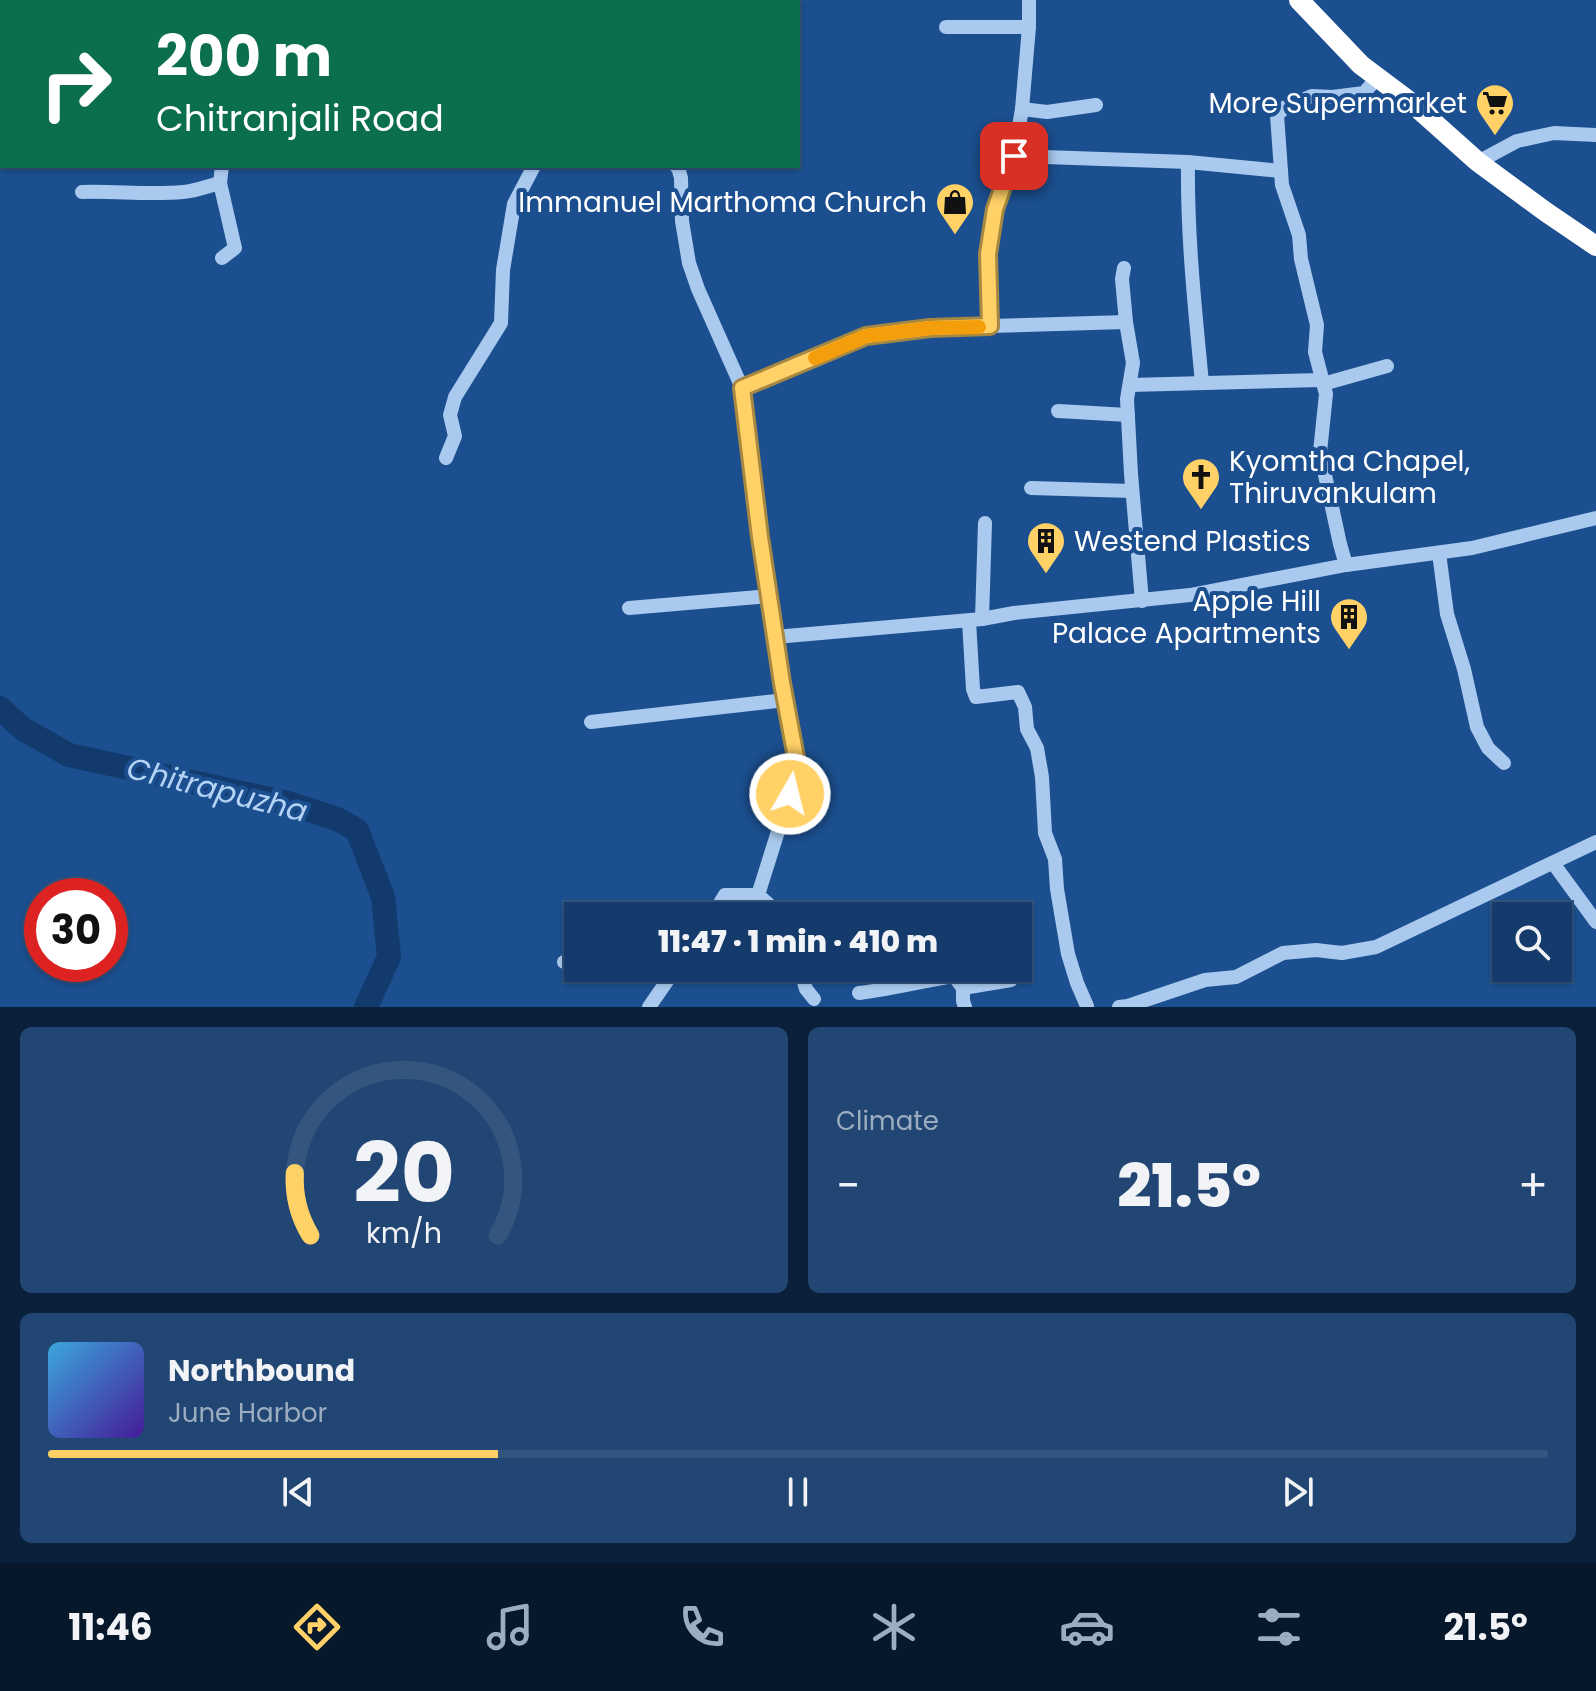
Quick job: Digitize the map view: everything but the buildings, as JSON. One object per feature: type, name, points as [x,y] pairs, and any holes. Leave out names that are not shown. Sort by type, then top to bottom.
[{"type":"highway","points":[[1299,0],[1344,49],[1413,104],[1478,162],[1596,246]]},
{"type":"street","points":[[990,326],[988,254],[995,209],[1014,156],[1022,109],[1029,0]]},
{"type":"street","points":[[946,27],[1029,27]]},
{"type":"street","points":[[1346,565],[1320,452],[1326,394],[1315,352],[1317,325],[1301,259],[1299,235],[1282,185],[1277,115],[1284,108],[1312,96],[1364,93],[1377,78]]},
{"type":"street","points":[[1022,109],[1047,112],[1096,105]]},
{"type":"street","points":[[1478,162],[1517,141],[1554,133],[1596,135]]},
{"type":"street","points":[[1014,156],[1188,162],[1281,171]]},
{"type":"street","points":[[1188,162],[1187,207],[1202,383]]},
{"type":"street","points":[[222,168],[220,183],[235,248],[222,258]]},
{"type":"street","points":[[446,458],[455,436],[450,415],[455,397],[501,323],[503,270],[514,204],[533,168]]},
{"type":"street","points":[[678,168],[689,263],[742,388],[760,537],[798,768],[758,895]]},
{"type":"street","points":[[82,192],[187,192],[220,183]]},
{"type":"street","points":[[1124,268],[1122,279],[1126,322],[1133,363],[1127,399],[1142,601]]},
{"type":"street","points":[[742,388],[866,336],[930,328],[1126,322]]},
{"type":"street","points":[[1130,385],[1323,382],[1387,366]]},
{"type":"street","points":[[1058,411],[1128,415]]},
{"type":"street","points":[[1031,488],[1132,491]]},
{"type":"street","points":[[775,637],[976,620],[1014,613],[1190,595],[1346,565],[1472,548],[1596,518]]},
{"type":"street","points":[[985,523],[973,689],[976,697],[1018,692],[1025,707],[1027,729],[1037,748],[1045,833],[1055,859],[1068,954],[1087,1006]]},
{"type":"street","points":[[1439,553],[1447,614],[1477,727],[1488,748],[1504,763]]},
{"type":"street","points":[[629,608],[769,596]]},
{"type":"street","points":[[591,722],[785,700]]},
{"type":"street","points":[[1119,1007],[1205,980],[1236,977],[1283,953],[1316,950],[1342,953],[1376,947],[1596,842]]},
{"type":"street","points":[[1553,863],[1596,922]]},
{"type":"street","points":[[721,902],[725,895],[758,895],[766,902]]},
{"type":"street","points":[[859,993],[954,976],[963,988],[965,1007]]},
{"type":"street","points":[[649,1007],[665,982]]},
{"type":"street","points":[[804,982],[814,999]]},
{"type":"street","points":[[963,988],[999,982]]},
{"type":"street","points":[[1075,1007],[1094,1007]]},
{"type":"waterway","name":"Chitrapuzha","points":[[0,708],[23,729],[69,755],[288,803],[337,819],[357,830],[383,897],[389,957],[366,1007]]},
{"type":"slow traffic","points":[[815,358],[866,336],[930,328],[979,327]]},
{"type":"place","name":"More Supermarket","points":[[1495,137]]},
{"type":"place","name":"Immanuel Marthoma Church","points":[[955,236]]},
{"type":"place","name":"Kyomtha Chapel, Thiruvankulam","points":[[1201,511]]},
{"type":"place","name":"Westend Plastics","points":[[1046,575]]},
{"type":"place","name":"Apple Hill Palace Apartments","points":[[1349,651]]},
{"type":"route","points":[[790,794],[798,768],[760,537],[742,388],[866,336],[930,328],[990,326],[988,254],[995,209],[1014,156]]}]
